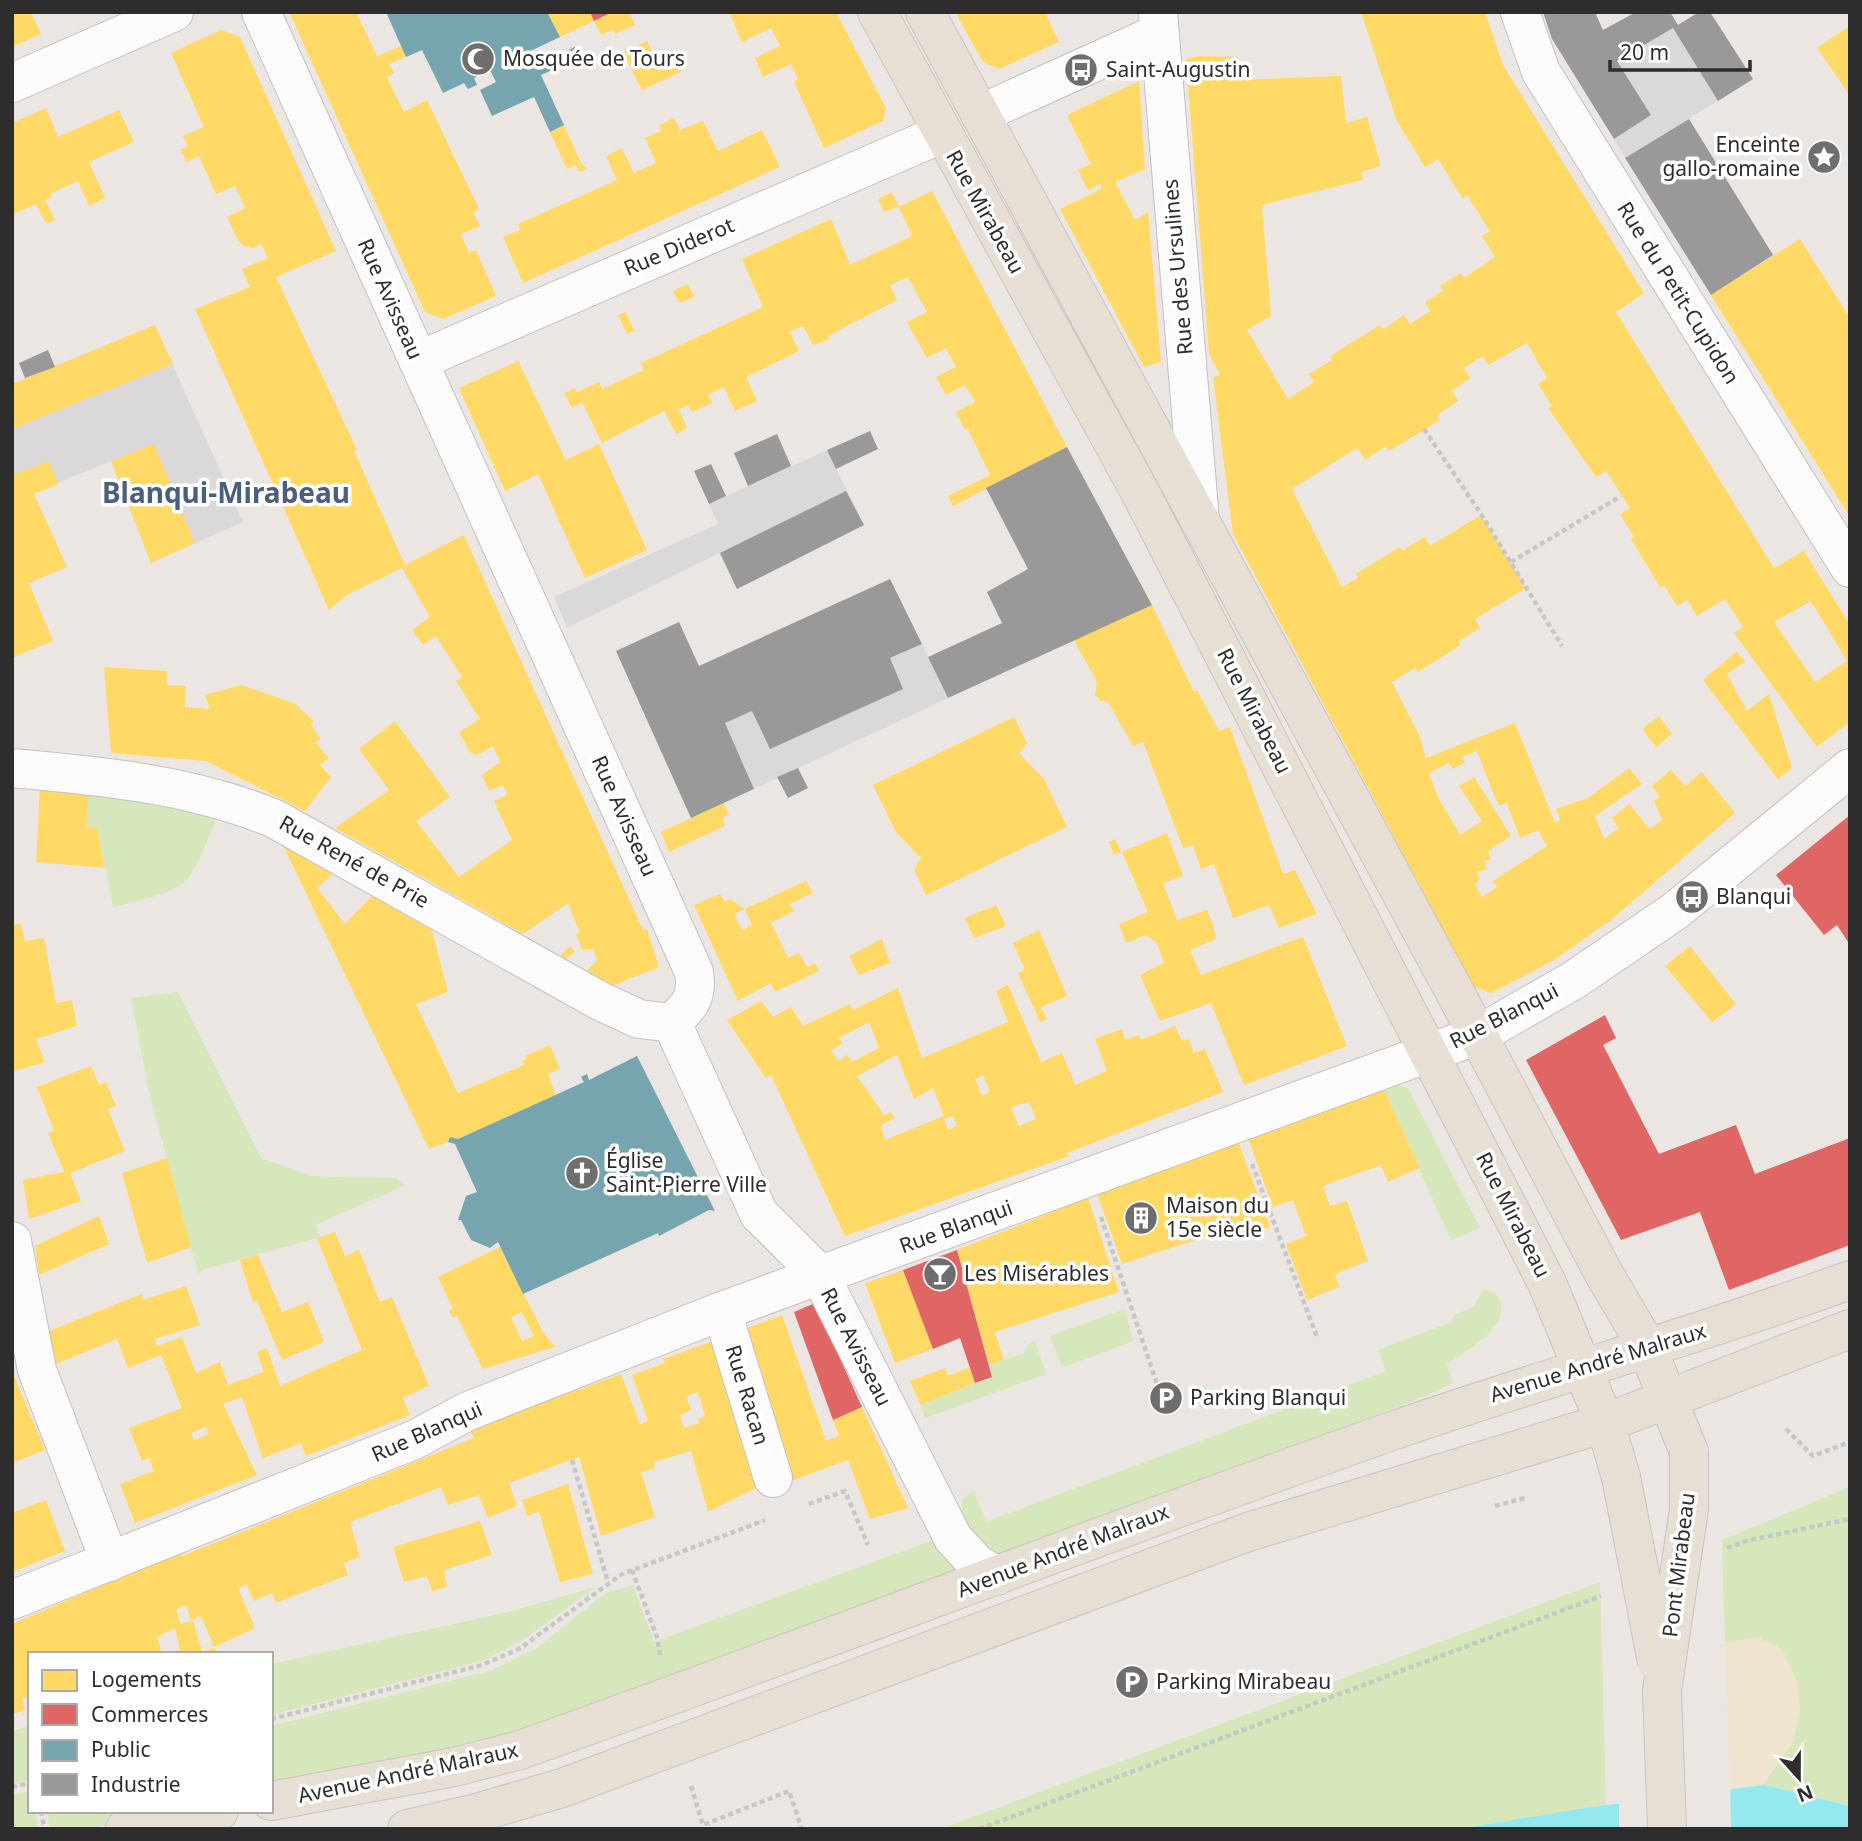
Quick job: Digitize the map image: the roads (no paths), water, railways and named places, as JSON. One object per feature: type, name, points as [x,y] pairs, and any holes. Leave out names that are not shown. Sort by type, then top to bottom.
[{"type":"main road","name":"Rue Mirabeau","points":[[877,12],[941,134],[1140,492],[1430,1053],[1548,1283],[1605,1423]]},
{"type":"main road","name":"Rue Mirabeau","points":[[925,12],[1478,1035],[1603,1272],[1647,1347],[1670,1399]]},
{"type":"main road","name":"Avenue André Malraux","points":[[273,1801],[454,1768],[520,1750],[1243,1483],[1489,1397],[1850,1280]]},
{"type":"main road","points":[[407,1829],[473,1814],[562,1788],[1248,1532],[1605,1423],[1850,1329]]},
{"type":"main road","name":"Pont Mirabeau","points":[[1662,1691],[1689,1509],[1689,1452],[1670,1399]]},
{"type":"main road","name":"Pont Mirabeau","points":[[1605,1423],[1621,1477],[1662,1691],[1667,1829]]},
{"type":"main road","points":[[125,1829],[209,1813]]},
{"type":"street","points":[[12,83],[174,12]]},
{"type":"street","name":"Rue Avisseau","points":[[261,12],[694,972],[697,987],[693,1002],[672,1023],[759,1214],[820,1275],[953,1538],[976,1563],[996,1576]]},
{"type":"street","name":"Rue du Petit-Cupidon","points":[[1520,12],[1541,72],[1850,568]]},
{"type":"street","points":[[980,114],[1158,23]]},
{"type":"street","name":"Rue des Ursulines","points":[[1158,23],[1200,521]]},
{"type":"street","name":"Rue Diderot","points":[[418,361],[941,134]]},
{"type":"street","name":"Rue René de Prie","points":[[12,768],[173,787],[225,799],[273,818],[600,1001],[639,1019],[672,1023]]},
{"type":"street","name":"Rue Blanqui","points":[[12,1600],[414,1440],[466,1412],[722,1311],[1478,1035],[1574,980],[1675,911],[1850,768]]},
{"type":"street","points":[[12,1241],[37,1370],[110,1562]]},
{"type":"street","name":"Rue Racan","points":[[722,1311],[773,1478]]},
{"type":"water","points":[[1763,1785],[1850,1806],[1850,1829],[1459,1829],[1585,1808]]},
{"type":"place","name":"Mosquée de Tours","points":[[478,59]]},
{"type":"place","name":"Saint-Augustin","points":[[1081,70]]},
{"type":"place","name":"Enceinte gallo-romaine","points":[[1824,157]]},
{"type":"place","name":"Blanqui","points":[[1692,897]]},
{"type":"place","name":"Église Saint-Pierre Ville","points":[[582,1173]]},
{"type":"place","name":"Maison du 15e siècle","points":[[1141,1218]]},
{"type":"place","name":"Les Misérables","points":[[940,1274]]},
{"type":"place","name":"Parking Blanqui","points":[[1166,1398]]},
{"type":"place","name":"Parking Mirabeau","points":[[1132,1682]]},
{"type":"district","name":"Blanqui-Mirabeau","points":[[226,493]]}]
